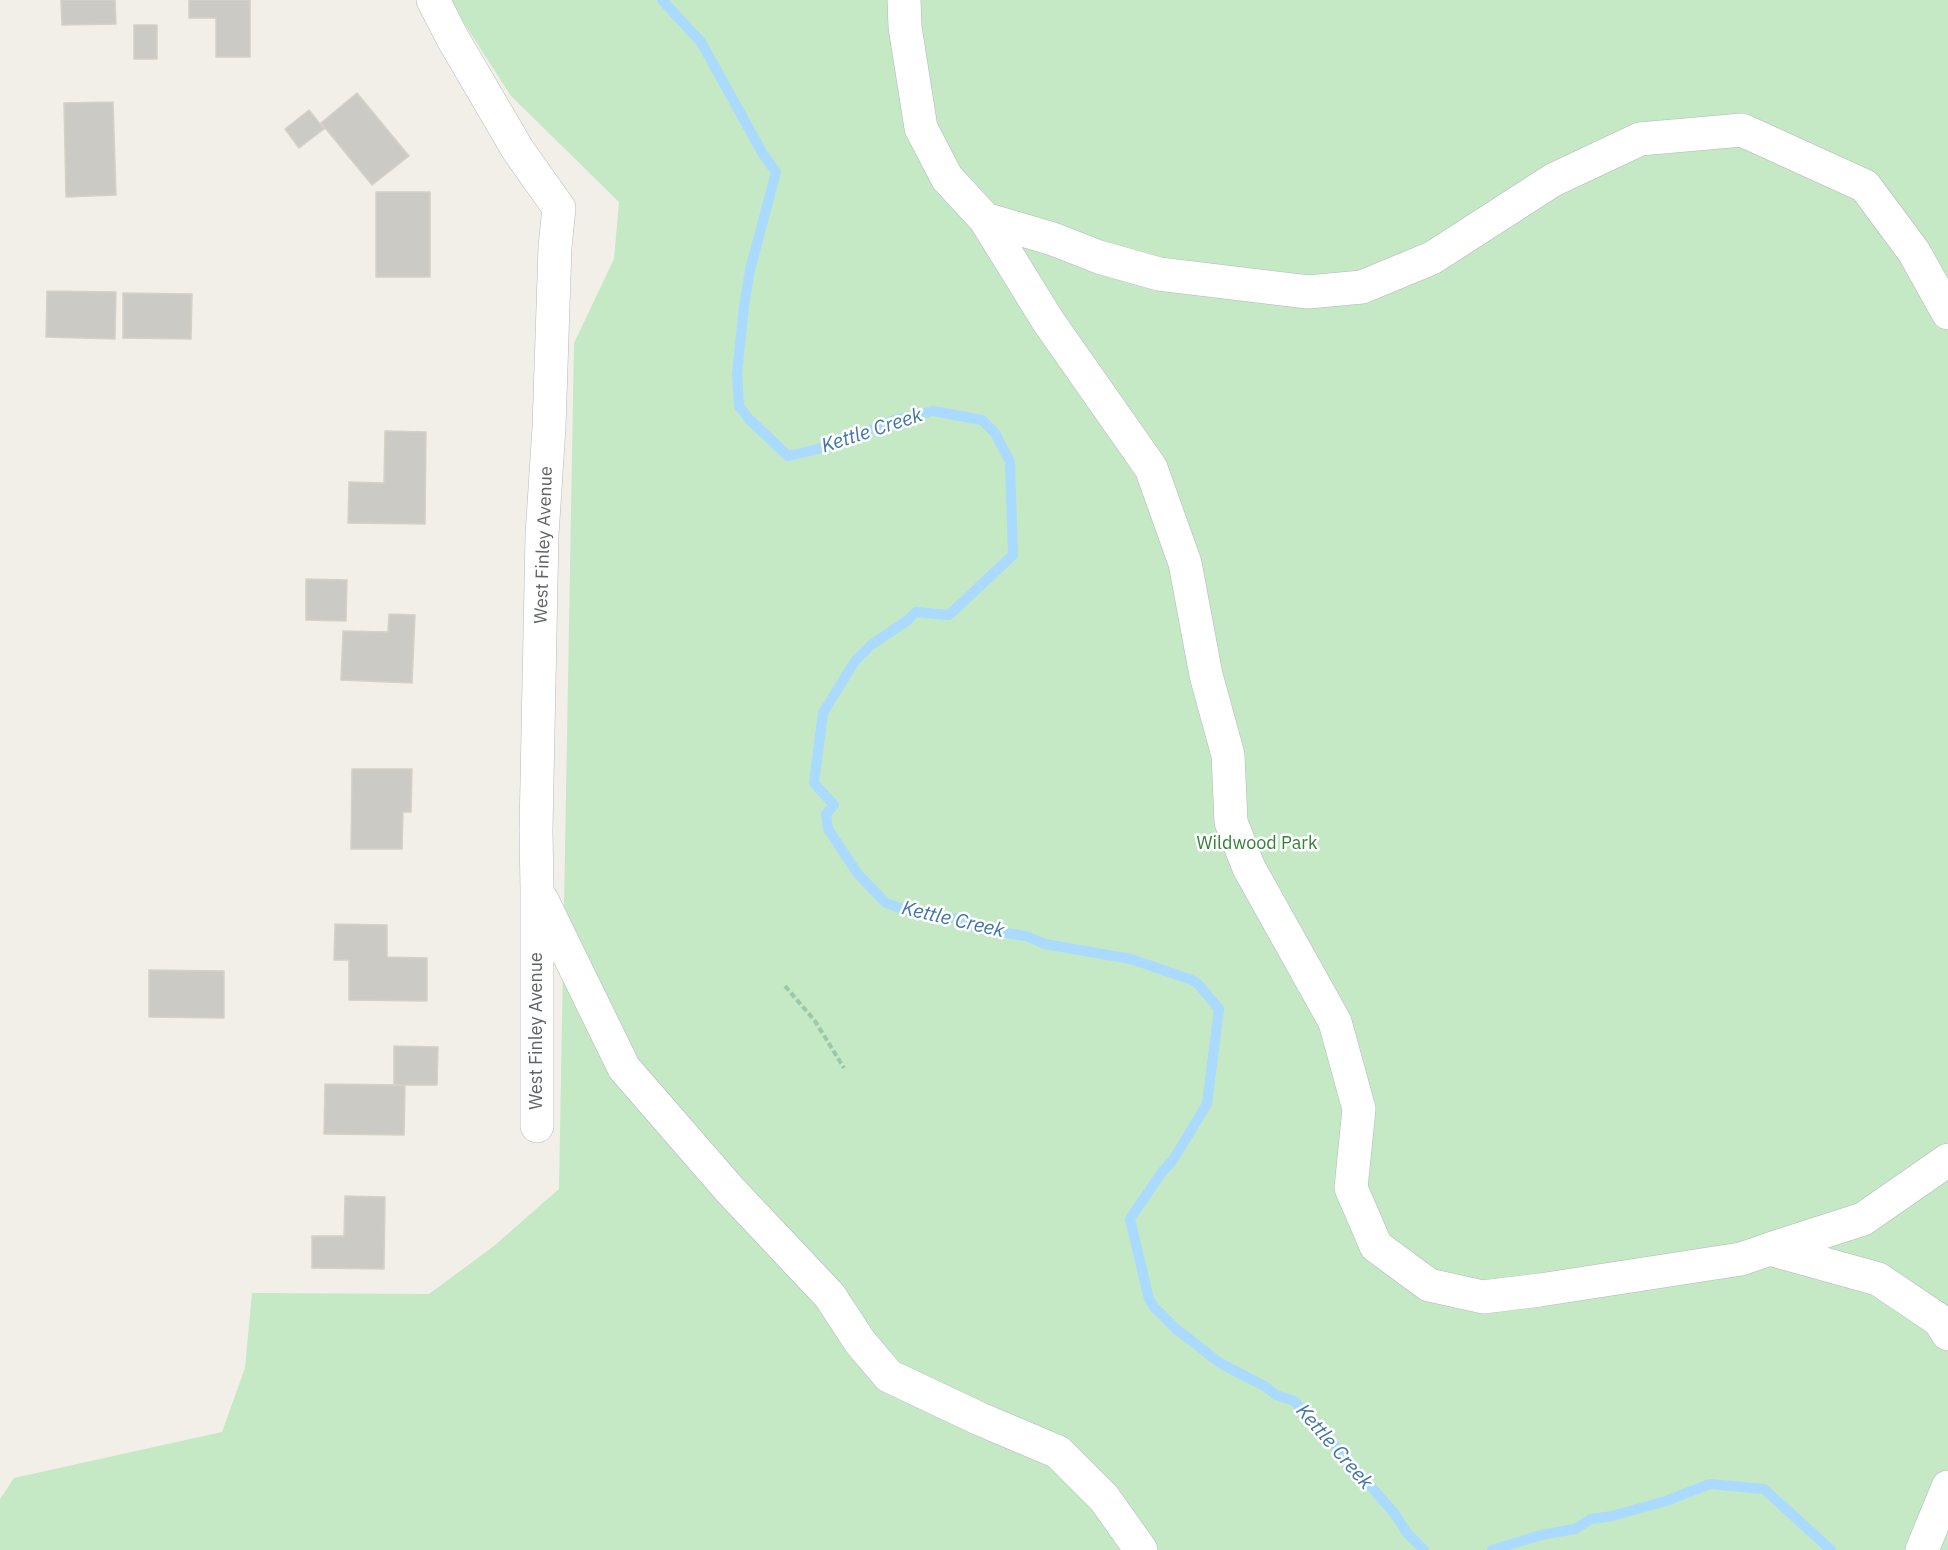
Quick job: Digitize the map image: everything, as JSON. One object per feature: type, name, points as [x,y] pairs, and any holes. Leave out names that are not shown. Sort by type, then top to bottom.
[{"type":"street","name":"West Finley Avenue","points":[[433,0],[453,39],[518,150],[559,208],[555,247],[549,428],[542,535],[543,596],[536,830],[537,1126]]},
{"type":"street","points":[[904,0],[904,27],[921,128],[947,178],[985,219],[1048,321],[1151,468],[1185,563],[1206,675],[1228,755],[1231,822],[1249,868],[1335,1022],[1359,1109],[1351,1188],[1376,1246],[1429,1285],[1483,1297],[1540,1290],[1741,1259],[1770,1250],[1863,1220],[1948,1160]]},
{"type":"street","points":[[985,219],[1053,239],[1099,258],[1159,274],[1308,292],[1362,287],[1432,258],[1553,180],[1640,139],[1742,130],[1865,186],[1914,252],[1948,313]]},
{"type":"street","points":[[537,890],[624,1068],[730,1190],[830,1296],[860,1342],[890,1376],[980,1419],[1058,1452],[1104,1498],[1141,1550]]},
{"type":"street","points":[[1770,1250],[1878,1279],[1939,1320],[1948,1334]]},
{"type":"street","points":[[1922,1550],[1948,1487]]},
{"type":"path","points":[[785,986],[815,1021],[843,1068]]},
{"type":"green space","name":"Wildwood Park","points":[[449,0],[1948,0],[1948,1550],[0,1550],[0,1499],[14,1478],[222,1432],[245,1368],[252,1293],[429,1294],[494,1246],[559,1189],[574,343],[614,259],[619,202],[511,96]]},
{"type":"building","points":[[61,0],[115,0],[116,24],[62,25]]},
{"type":"building","points":[[189,0],[250,0],[250,57],[216,57],[216,18],[189,18]]},
{"type":"building","points":[[134,25],[157,25],[157,59],[134,59]]},
{"type":"building","points":[[357,93],[409,156],[372,185],[321,123]]},
{"type":"building","points":[[113,102],[116,195],[66,197],[64,103]]},
{"type":"building","points":[[309,110],[324,129],[299,148],[285,129]]},
{"type":"building","points":[[376,192],[430,192],[430,277],[376,277]]},
{"type":"building","points":[[47,291],[116,292],[115,339],[46,337]]},
{"type":"building","points":[[123,293],[192,294],[191,339],[123,338]]},
{"type":"building","points":[[385,431],[426,432],[425,524],[348,523],[349,482],[384,483]]},
{"type":"building","points":[[306,579],[347,580],[346,621],[306,620]]},
{"type":"building","points":[[389,614],[415,615],[412,683],[341,680],[343,631],[388,632]]},
{"type":"building","points":[[352,769],[412,769],[411,812],[403,812],[402,849],[351,849]]},
{"type":"building","points":[[335,924],[387,925],[387,957],[427,958],[427,1001],[349,1000],[349,960],[334,960]]},
{"type":"building","points":[[149,970],[224,971],[224,1018],[149,1017]]},
{"type":"building","points":[[394,1046],[438,1047],[437,1085],[394,1085]]},
{"type":"building","points":[[325,1084],[405,1085],[404,1135],[324,1134]]},
{"type":"building","points":[[345,1196],[385,1197],[384,1269],[312,1268],[312,1236],[344,1236]]},
{"type":"waterway","name":"Kettle Creek","points":[[662,0],[701,42],[763,154],[776,172],[750,270],[744,306],[737,374],[739,406],[749,419],[788,456],[847,442],[894,420],[933,411],[982,420],[995,433],[1010,462],[1013,555],[949,615],[916,612],[871,645],[855,661],[823,713],[814,783],[834,805],[826,814],[828,829],[858,874],[886,903],[917,914],[966,920],[979,929],[1026,936],[1045,944],[1131,959],[1192,980],[1219,1009],[1207,1104],[1173,1160],[1162,1172],[1130,1219],[1149,1299],[1175,1328],[1220,1363],[1266,1387],[1276,1395],[1294,1401],[1424,1550]]},
{"type":"waterway","name":"Kettle Creek","points":[[1492,1550],[1541,1535],[1575,1529],[1591,1519],[1612,1516],[1666,1501],[1710,1484],[1764,1489],[1831,1550]]}]
